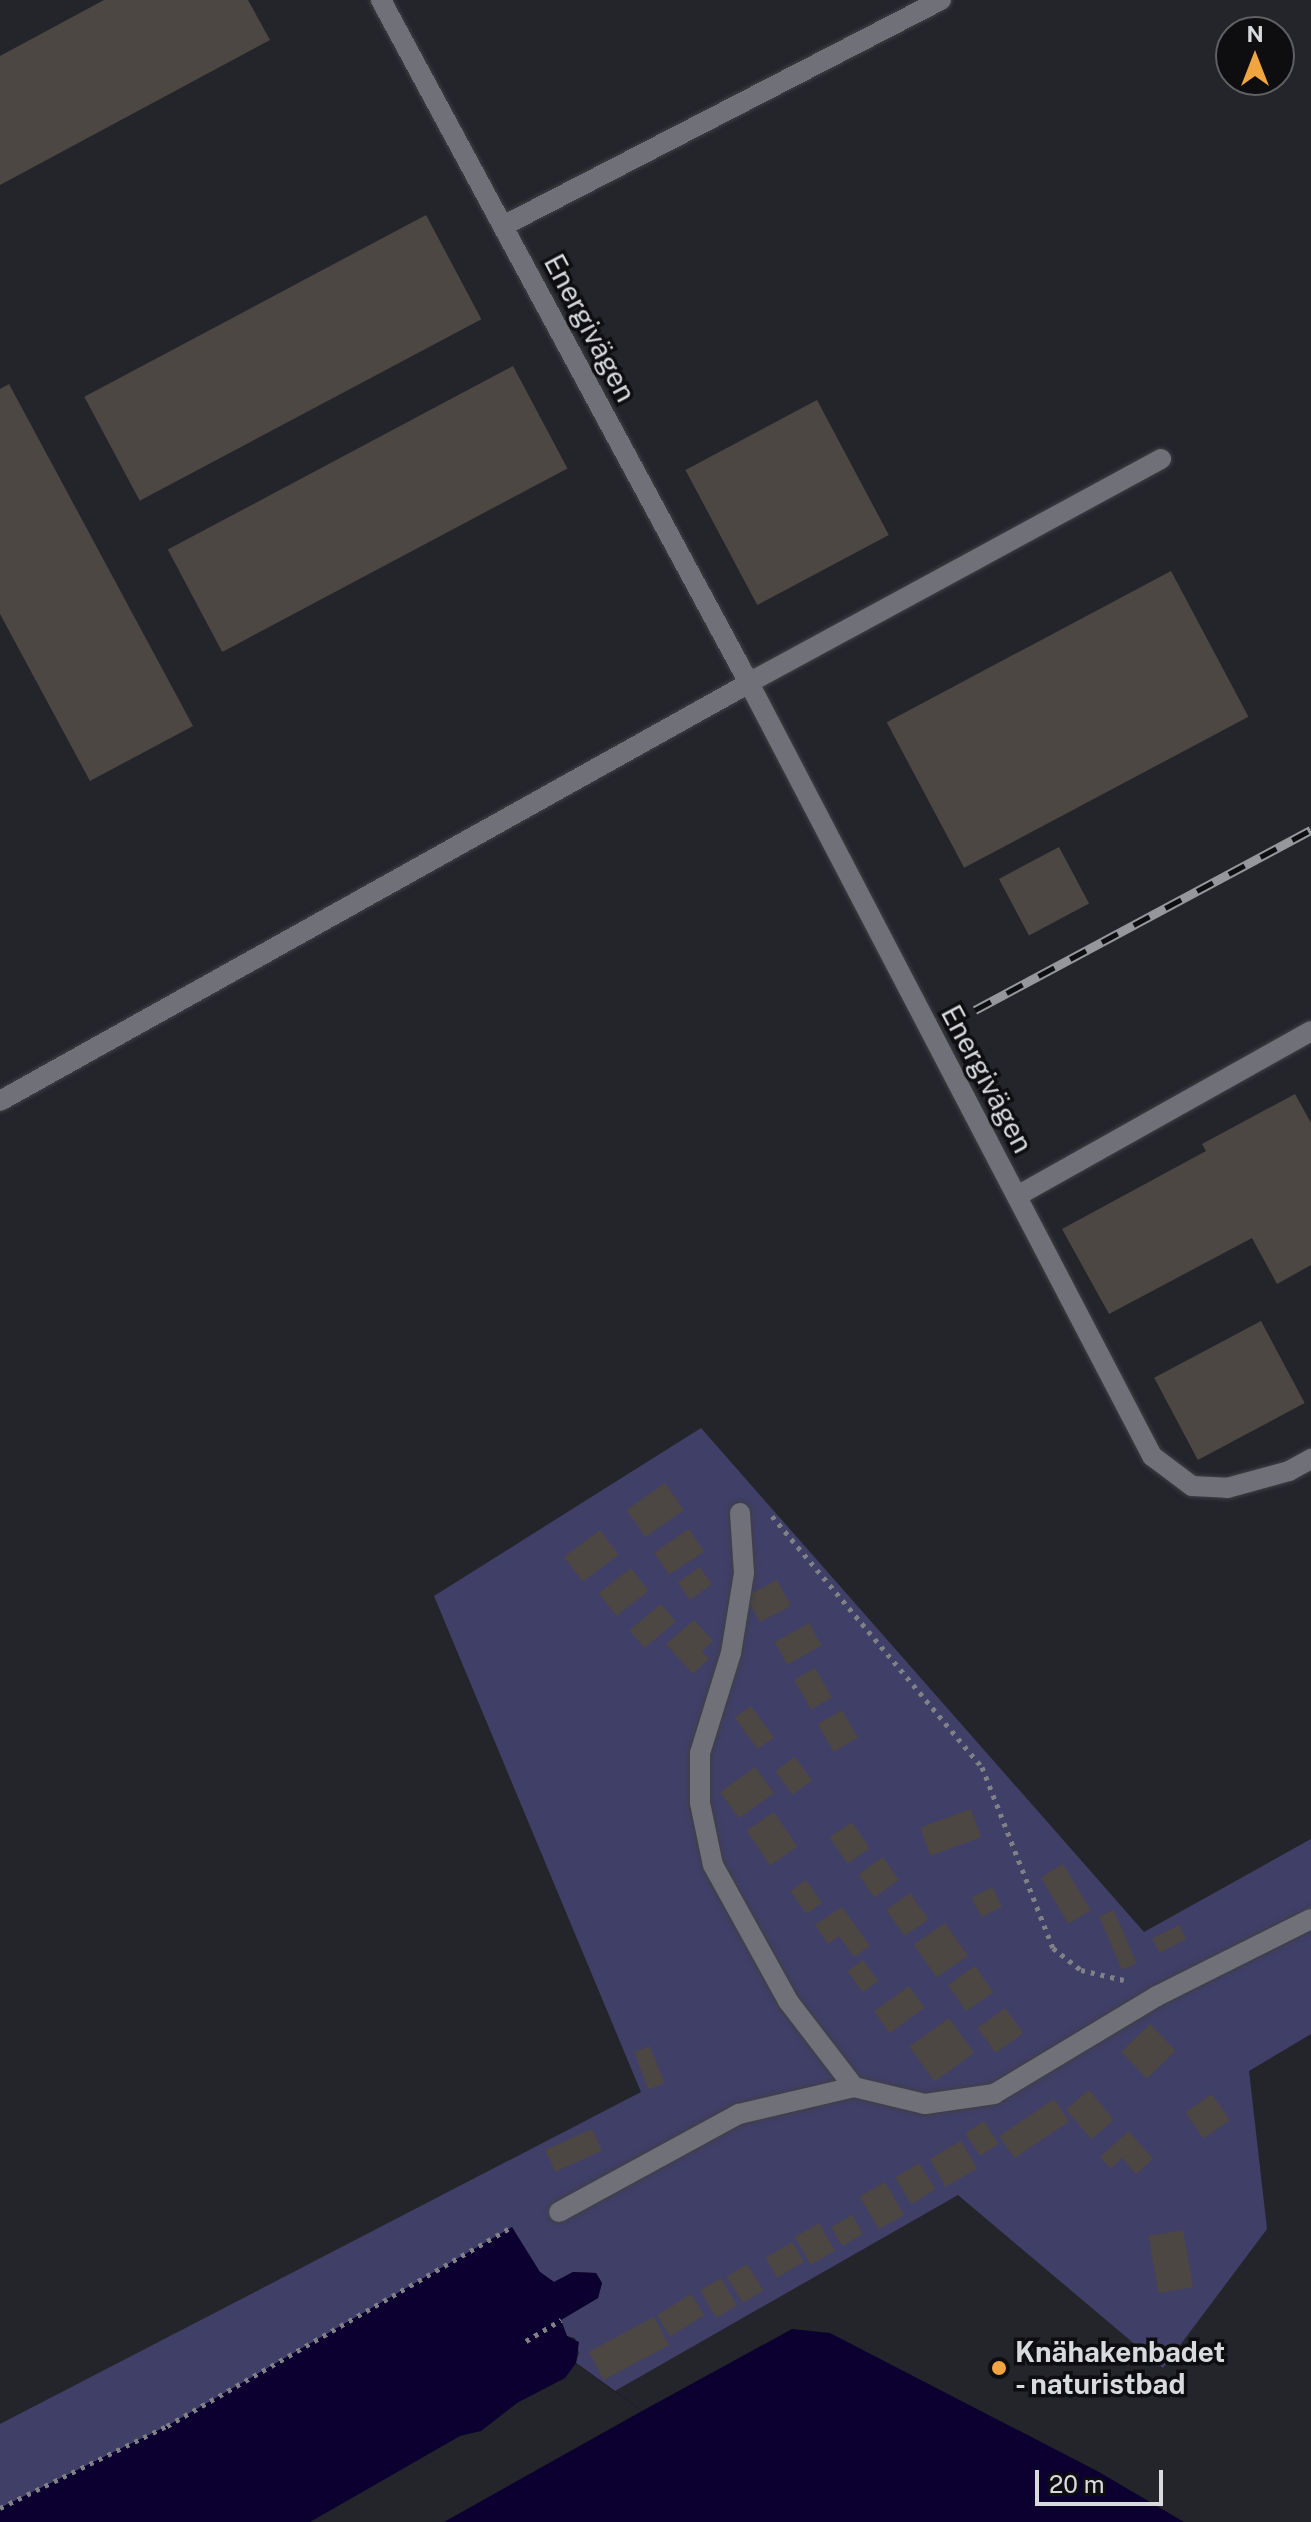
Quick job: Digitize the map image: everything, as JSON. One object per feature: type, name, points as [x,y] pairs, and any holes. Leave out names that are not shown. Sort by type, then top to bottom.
[{"type":"lane","name":"Energivägen","points":[[381,0],[749,683],[1152,1456],[1192,1486],[1227,1488],[1289,1471],[1311,1459]]},
{"type":"lane","points":[[503,226],[941,0]]},
{"type":"lane","points":[[0,1101],[749,683],[1161,459]]},
{"type":"lane","points":[[1017,1196],[1311,1031]]},
{"type":"lane","points":[[740,1513],[744,1573],[731,1653],[700,1753],[700,1803],[713,1865],[788,2001],[854,2087]]},
{"type":"lane","points":[[559,2212],[739,2114],[854,2087],[925,2104],[994,2094],[1181,1984],[1311,1919]]},
{"type":"path","points":[[740,1513],[747,1505],[761,1505],[801,1544],[982,1767],[1053,1948],[1081,1970],[1181,1984]]},
{"type":"path","points":[[0,2508],[167,2426],[512,2227]]},
{"type":"path","points":[[526,2341],[561,2320]]},
{"type":"shaded area","points":[[701,1428],[1144,1932],[1311,1839],[1311,2034],[1249,2071],[1267,2229],[1163,2368],[958,2195],[615,2391],[576,2363],[579,2353],[575,2338],[567,2336],[561,2320],[598,2298],[602,2283],[596,2273],[573,2272],[554,2282],[540,2272],[167,2426],[0,2508],[0,2424],[641,2092],[434,1596]]},
{"type":"shaded area","points":[[512,2227],[540,2272],[554,2282],[573,2272],[596,2273],[602,2283],[598,2298],[561,2320],[567,2336],[579,2342],[576,2363],[642,2411],[792,2329],[830,2333],[1099,2472],[1184,2522],[0,2522],[0,2508],[167,2426]]},
{"type":"pier","points":[[576,2363],[642,2411],[444,2522],[310,2522],[460,2436],[481,2431],[517,2403],[565,2378]]},
{"type":"building","points":[[104,0],[248,0],[270,40],[0,185],[0,56]]},
{"type":"building","points":[[426,215],[481,319],[140,501],[84,397]]},
{"type":"building","points":[[513,366],[567,468],[222,652],[168,550]]},
{"type":"building","points":[[9,384],[193,726],[90,781],[0,614],[0,389]]},
{"type":"building","points":[[817,400],[889,535],[757,605],[685,470]]},
{"type":"building","points":[[1171,571],[1248,717],[964,868],[887,722]]},
{"type":"building","points":[[1059,847],[1089,904],[1029,935],[999,879]]},
{"type":"building","points":[[1295,1094],[1311,1123],[1311,1265],[1277,1284],[1252,1238],[1109,1314],[1062,1229],[1206,1151],[1202,1144]]},
{"type":"building","points":[[1261,1321],[1305,1403],[1198,1460],[1154,1378]]},
{"type":"building","points":[[665,1483],[684,1510],[645,1537],[626,1510]]},
{"type":"building","points":[[689,1529],[704,1551],[669,1575],[654,1552]]},
{"type":"building","points":[[600,1530],[619,1555],[583,1582],[564,1557]]},
{"type":"building","points":[[700,1567],[712,1584],[690,1600],[678,1582]]},
{"type":"building","points":[[631,1568],[649,1591],[617,1616],[599,1593]]},
{"type":"building","points":[[777,1580],[791,1606],[760,1622],[750,1604],[752,1593]]},
{"type":"building","points":[[661,1604],[676,1622],[644,1648],[630,1630]]},
{"type":"building","points":[[694,1620],[713,1641],[702,1651],[709,1659],[693,1674],[666,1644]]},
{"type":"building","points":[[809,1623],[822,1646],[787,1665],[775,1642]]},
{"type":"building","points":[[815,1668],[832,1697],[811,1709],[794,1680]]},
{"type":"building","points":[[751,1706],[774,1738],[758,1749],[735,1718]]},
{"type":"building","points":[[842,1710],[858,1738],[834,1752],[818,1724]]},
{"type":"building","points":[[795,1757],[812,1780],[793,1795],[776,1771]]},
{"type":"building","points":[[755,1767],[774,1793],[739,1818],[720,1792]]},
{"type":"building","points":[[971,1809],[981,1837],[931,1856],[920,1827]]},
{"type":"building","points":[[774,1812],[797,1847],[770,1865],[747,1830]]},
{"type":"building","points":[[852,1822],[870,1849],[848,1864],[830,1837]]},
{"type":"building","points":[[883,1857],[899,1880],[874,1897],[858,1874]]},
{"type":"building","points":[[1063,1864],[1091,1910],[1069,1924],[1041,1877]]},
{"type":"building","points":[[806,1880],[822,1903],[806,1914],[790,1891]]},
{"type":"building","points":[[992,1887],[1002,1907],[981,1917],[972,1897]]},
{"type":"building","points":[[910,1893],[928,1919],[905,1936],[886,1910]]},
{"type":"building","points":[[842,1907],[870,1946],[854,1957],[839,1936],[828,1944],[815,1925]]},
{"type":"building","points":[[1114,1910],[1137,1963],[1122,1970],[1099,1916]]},
{"type":"building","points":[[945,1923],[968,1956],[937,1978],[914,1945]]},
{"type":"building","points":[[1179,1925],[1186,1939],[1160,1953],[1152,1939]]},
{"type":"building","points":[[863,1960],[878,1981],[863,1992],[848,1971]]},
{"type":"building","points":[[975,1966],[993,1992],[966,2011],[948,1985]]},
{"type":"building","points":[[909,1986],[925,2008],[890,2033],[874,2011]]},
{"type":"building","points":[[1005,2008],[1023,2033],[996,2053],[977,2028]]},
{"type":"building","points":[[949,2018],[974,2053],[935,2082],[909,2047]]},
{"type":"building","points":[[1150,2024],[1176,2051],[1147,2078],[1121,2052]]},
{"type":"building","points":[[650,2046],[664,2083],[648,2089],[634,2052]]},
{"type":"building","points":[[1089,2090],[1114,2120],[1091,2139],[1066,2109]]},
{"type":"building","points":[[1212,2094],[1230,2121],[1203,2138],[1185,2112]]},
{"type":"building","points":[[1054,2099],[1069,2121],[1014,2158],[999,2136]]},
{"type":"building","points":[[984,2121],[999,2144],[980,2156],[966,2133]]},
{"type":"building","points":[[592,2129],[602,2151],[555,2172],[545,2150]]},
{"type":"building","points":[[1129,2131],[1153,2159],[1136,2174],[1122,2158],[1111,2169],[1100,2157]]},
{"type":"building","points":[[961,2141],[977,2169],[946,2187],[930,2159]]},
{"type":"building","points":[[919,2163],[935,2189],[912,2204],[895,2178]]},
{"type":"building","points":[[885,2182],[904,2215],[879,2229],[860,2196]]},
{"type":"building","points":[[852,2215],[863,2234],[842,2246],[831,2227]]},
{"type":"building","points":[[819,2223],[835,2251],[811,2265],[795,2237]]},
{"type":"building","points":[[1183,2230],[1193,2287],[1159,2293],[1149,2236]]},
{"type":"building","points":[[792,2242],[804,2262],[777,2278],[765,2258]]},
{"type":"building","points":[[747,2264],[763,2290],[743,2303],[727,2277]]},
{"type":"building","points":[[721,2278],[737,2306],[716,2318],[700,2290]]},
{"type":"building","points":[[691,2294],[704,2315],[670,2336],[657,2315]]},
{"type":"building","points":[[654,2317],[669,2345],[604,2380],[589,2352]]},
{"type":"railway","points":[[975,1010],[1311,830]]},
{"type":"place","name":"Knähakenbadet - naturistbad","points":[[999,2368]]}]
